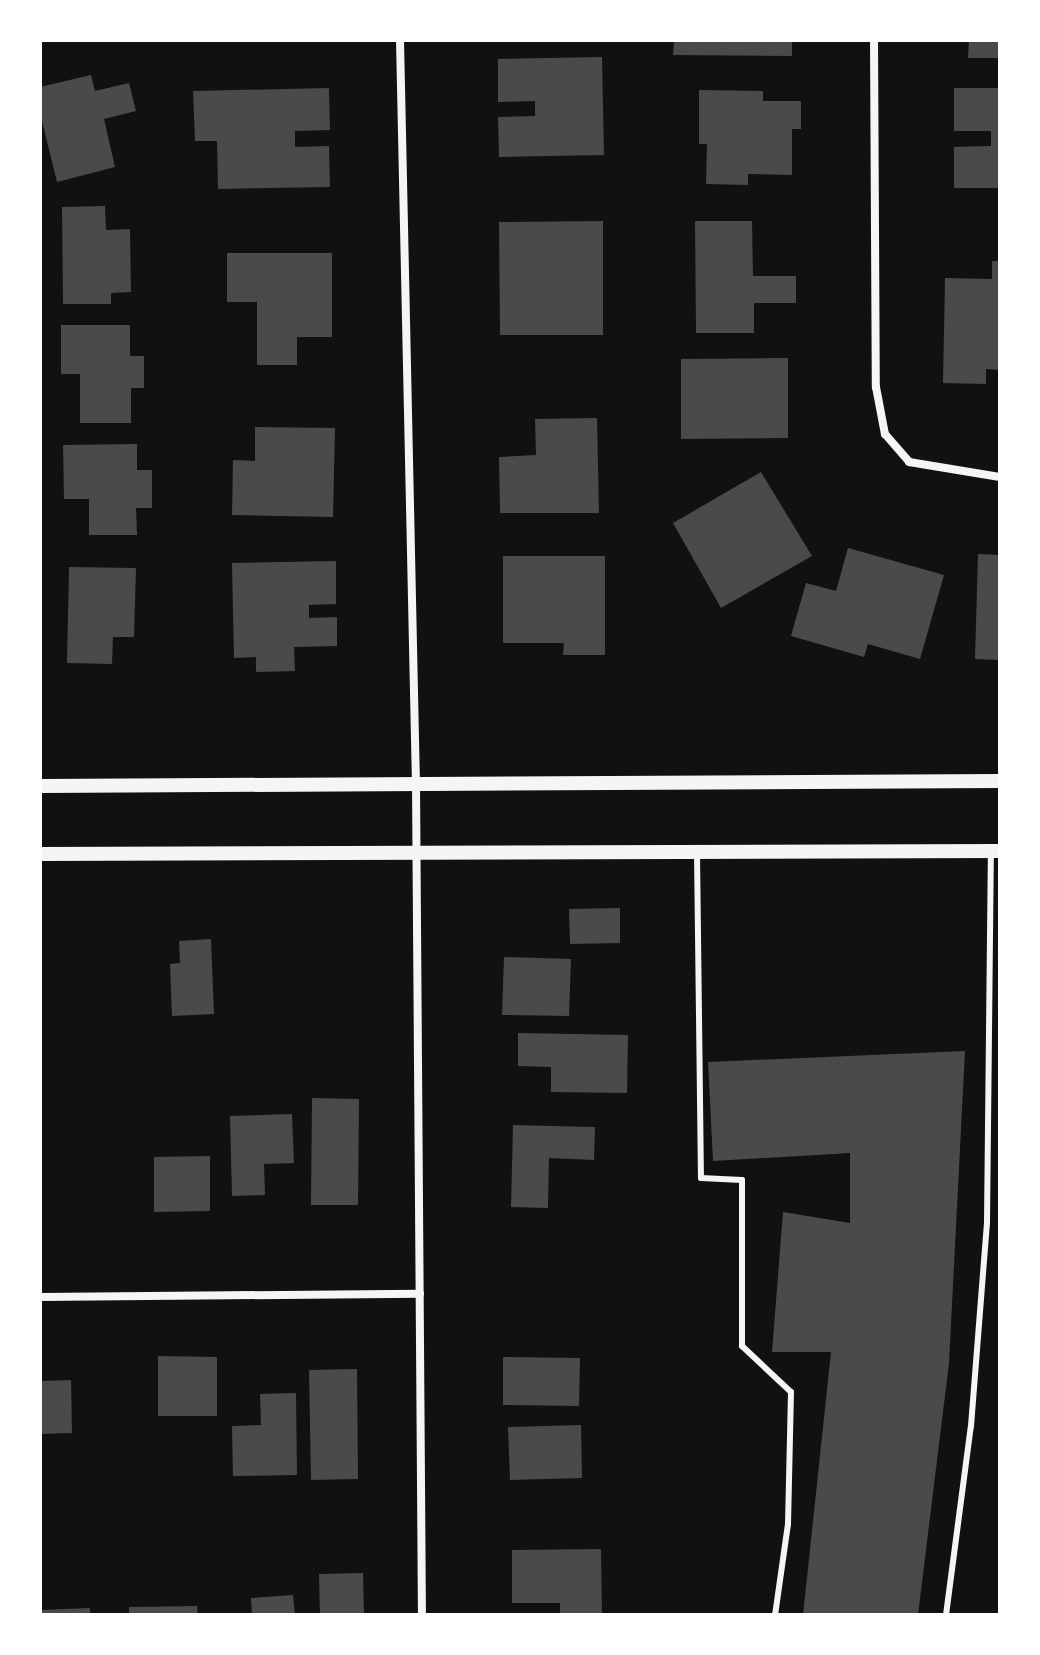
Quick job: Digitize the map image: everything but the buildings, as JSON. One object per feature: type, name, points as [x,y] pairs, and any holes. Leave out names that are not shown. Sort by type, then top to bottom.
[{"type":"street","points":[[400,40],[416,784],[422,1615]]},
{"type":"street","points":[[874,40],[876,387],[885,434],[909,462],[1000,477]]},
{"type":"street","points":[[40,786],[1000,781]]},
{"type":"street","points":[[40,854],[995,851]]},
{"type":"street","points":[[40,1297],[420,1294]]},
{"type":"lane","points":[[697,851],[701,1178],[742,1180],[742,1346],[791,1392],[788,1524],[775,1615]]},
{"type":"lane","points":[[946,1615],[971,1426],[987,1223],[995,851]]}]
